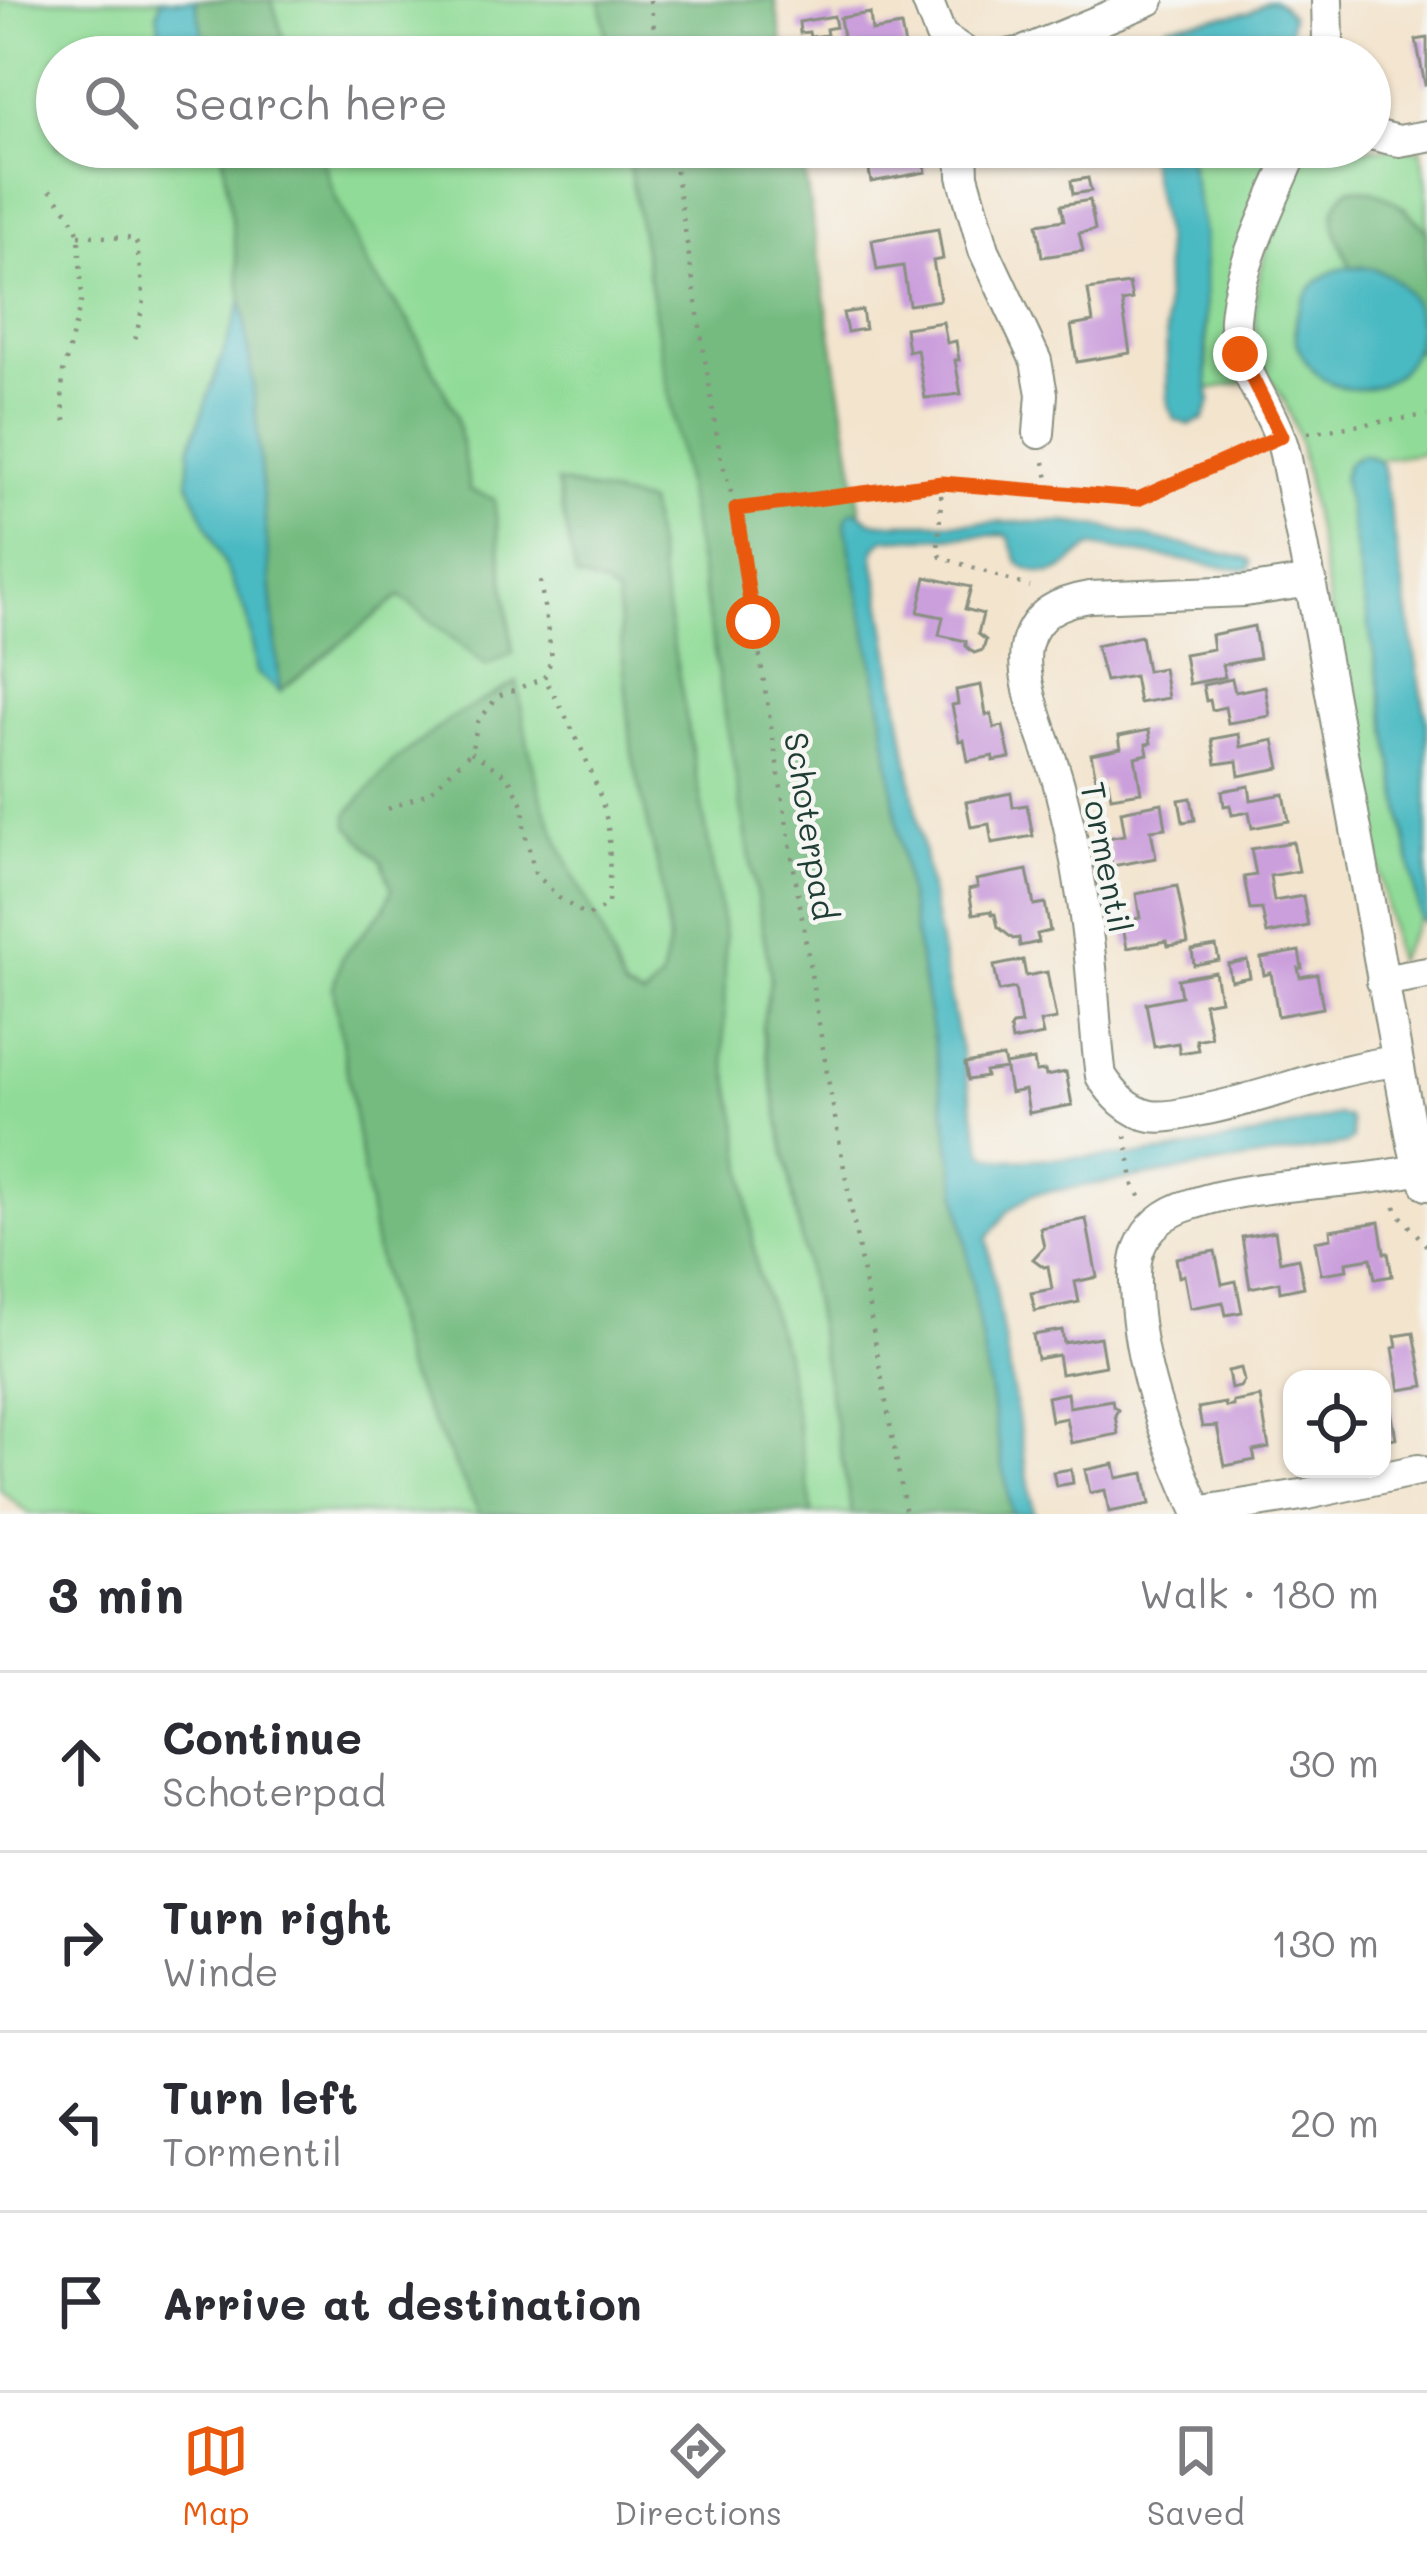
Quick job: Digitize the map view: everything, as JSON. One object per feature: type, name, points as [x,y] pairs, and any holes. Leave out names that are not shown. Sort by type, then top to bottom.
[{"type":"street","points":[[927,0],[940,36]]},
{"type":"street","points":[[1062,36],[1149,0]]},
{"type":"street","points":[[1328,0],[1328,36]]},
{"type":"street","points":[[1391,139],[1427,136]]},
{"type":"street","points":[[963,168],[984,250],[1036,361],[1042,394],[1039,433]]},
{"type":"street","points":[[1286,168],[1247,265],[1235,321],[1240,354],[1281,436],[1423,1177],[1264,1190],[1193,1203],[1157,1221],[1140,1246],[1135,1289],[1157,1410],[1198,1513],[1309,1504],[1418,1470]]},
{"type":"street","points":[[1051,608],[1089,597],[1245,591],[1311,581]]},
{"type":"street","name":"Tormentil","points":[[1051,608],[1037,621],[1024,661],[1075,860],[1089,947],[1098,1058],[1101,1076],[1113,1094],[1151,1116],[1179,1114],[1397,1060]]},
{"type":"street","points":[[1382,980],[1427,973]]},
{"type":"path","points":[[650,0],[655,36]]},
{"type":"path","name":"Schoterpad","points":[[675,168],[720,455],[736,509],[827,1073],[906,1514]]},
{"type":"path","points":[[50,190],[70,214],[79,235],[82,298],[63,374],[67,428]]},
{"type":"path","points":[[79,235],[136,239],[144,301],[135,340]]},
{"type":"path","points":[[736,509],[942,483],[1138,499],[1281,436],[1427,415]]},
{"type":"path","points":[[942,483],[941,556],[1028,586],[1051,608]]},
{"type":"path","points":[[388,809],[430,792],[471,752],[478,722],[498,696],[544,678],[552,658],[540,580]]},
{"type":"path","points":[[471,752],[508,777],[524,806],[524,829],[535,872],[559,898],[587,916],[608,905],[608,825],[565,711],[544,678]]},
{"type":"path","points":[[1127,1151],[1134,1186]]},
{"type":"path","points":[[1385,1178],[1397,1212],[1427,1246]]},
{"type":"green space","points":[[0,0],[600,0],[606,36],[36,36],[36,168],[630,168],[771,977],[762,1029],[852,1514],[29,1514],[0,1490]]},
{"type":"green space","points":[[195,0],[272,0],[283,36],[203,36]]},
{"type":"green space","points":[[600,0],[775,0],[781,36],[606,36]]},
{"type":"green space","points":[[1391,148],[1421,149],[1427,231],[1403,206],[1340,240],[1351,267],[1333,274],[1300,306],[1295,332],[1302,353],[1333,385],[1409,360],[1427,347],[1427,453],[1377,460],[1353,458],[1345,487],[1420,918],[1396,961],[1300,444],[1257,341],[1258,284],[1274,227],[1299,168],[1391,168]]},
{"type":"green space","points":[[225,168],[326,168],[369,269],[410,323],[456,414],[470,490],[494,499],[513,653],[486,665],[400,596],[280,691],[253,384]]},
{"type":"green space","points":[[630,168],[804,168],[861,513],[847,517],[845,524],[881,703],[906,883],[1012,1514],[852,1514],[762,1028],[771,977]]},
{"type":"green space","points":[[1190,168],[1276,168],[1238,269],[1243,382],[1208,390],[1204,234]]},
{"type":"green space","points":[[1350,188],[1384,196],[1427,231],[1427,347],[1414,352],[1418,316],[1361,266],[1351,267],[1334,216]]},
{"type":"green space","points":[[557,482],[648,503],[725,936],[724,1055],[738,1122],[757,1271],[784,1351],[813,1514],[480,1514],[404,1367],[376,1248],[333,987],[342,957],[384,909],[392,889],[382,862],[348,826],[348,813],[393,762],[451,718],[517,682],[543,803],[624,990],[644,998],[661,979],[669,941],[632,753],[617,596],[603,585],[576,577]]},
{"type":"water","points":[[161,0],[195,0],[203,36],[161,36],[157,14]]},
{"type":"water","points":[[1265,2],[1281,4],[1291,16],[1288,36],[1159,36],[1167,25],[1248,12]]},
{"type":"water","points":[[1150,168],[1191,168],[1204,234],[1210,402],[1204,419],[1189,425],[1174,419],[1168,405],[1164,238]]},
{"type":"water","points":[[1357,267],[1380,271],[1400,285],[1414,305],[1418,328],[1414,351],[1400,371],[1380,385],[1357,389],[1334,385],[1314,371],[1300,351],[1296,328],[1300,305],[1314,285],[1334,271]]},
{"type":"water","points":[[242,300],[280,691],[257,673],[247,615],[188,482],[190,447]]},
{"type":"water","points":[[1361,455],[1382,464],[1427,723],[1427,925],[1420,918],[1343,478],[1347,463]]},
{"type":"water","points":[[852,511],[879,523],[1097,526],[1251,563],[1243,570],[1092,546],[1060,570],[1044,573],[1019,564],[1004,535],[885,539],[875,547],[937,929],[983,1151],[1005,1160],[1131,1156],[1245,1138],[1338,1115],[1350,1121],[1348,1144],[1033,1194],[1008,1211],[987,1239],[1034,1514],[1012,1514],[993,1412],[881,703],[845,524]]},
{"type":"building","points":[[870,13],[872,31],[901,26],[903,36],[843,36],[840,18]]},
{"type":"building","points":[[834,16],[836,27],[826,29],[827,35],[810,36],[800,33],[799,22]]},
{"type":"building","points":[[1427,38],[1427,84],[1425,85],[1416,40]]},
{"type":"building","points":[[869,168],[925,168],[926,172],[871,182]]},
{"type":"building","points":[[1088,178],[1091,191],[1073,194],[1071,181]]},
{"type":"building","points":[[1090,200],[1095,230],[1079,233],[1083,251],[1042,257],[1037,224],[1064,220],[1061,205]]},
{"type":"building","points":[[938,229],[943,259],[933,261],[940,300],[909,305],[903,266],[877,270],[872,240]]},
{"type":"building","points":[[1129,284],[1132,300],[1122,302],[1130,353],[1077,362],[1071,326],[1093,322],[1088,290]]},
{"type":"building","points":[[862,310],[865,329],[847,332],[843,313]]},
{"type":"building","points":[[943,322],[947,343],[956,341],[961,394],[925,398],[917,349],[908,351],[905,328]]},
{"type":"building","points":[[926,577],[971,587],[965,609],[983,614],[978,634],[986,640],[983,650],[974,653],[966,641],[939,635],[943,617],[918,612]]},
{"type":"building","points":[[1254,626],[1259,658],[1222,665],[1225,677],[1189,684],[1184,654],[1213,649],[1211,635]]},
{"type":"building","points":[[1141,636],[1147,671],[1163,668],[1168,698],[1139,703],[1134,676],[1105,681],[1096,646]]},
{"type":"building","points":[[1232,679],[1235,692],[1265,686],[1270,716],[1228,723],[1225,707],[1212,710],[1203,685]]},
{"type":"building","points":[[981,685],[986,715],[991,714],[994,728],[1003,726],[1010,758],[968,761],[964,740],[959,741],[952,705],[958,704],[956,690]]},
{"type":"building","points":[[1149,730],[1148,754],[1135,757],[1141,792],[1111,797],[1108,781],[1097,783],[1091,754],[1121,748],[1119,736]]},
{"type":"building","points":[[1239,734],[1241,747],[1274,740],[1280,768],[1239,776],[1237,761],[1216,764],[1212,739]]},
{"type":"building","points":[[1249,786],[1251,800],[1284,794],[1289,821],[1252,828],[1249,812],[1232,815],[1230,805],[1224,806],[1222,791]]},
{"type":"building","points":[[1011,793],[1013,807],[1027,805],[1033,836],[992,843],[989,824],[971,827],[966,802]]},
{"type":"building","points":[[1191,798],[1195,820],[1183,822],[1179,800]]},
{"type":"building","points":[[1162,803],[1166,828],[1151,830],[1156,858],[1112,866],[1107,838],[1125,835],[1121,811]]},
{"type":"building","points":[[1293,842],[1299,871],[1270,876],[1274,901],[1303,896],[1308,926],[1267,934],[1262,909],[1250,910],[1244,877],[1256,875],[1251,849]]},
{"type":"building","points":[[1027,870],[1034,905],[1045,903],[1050,931],[1037,934],[1039,942],[1020,946],[1019,938],[1013,939],[998,927],[991,911],[973,914],[969,889],[978,887],[976,880]]},
{"type":"building","points":[[1177,886],[1188,943],[1168,946],[1167,941],[1127,948],[1122,921],[1140,918],[1136,894]]},
{"type":"building","points":[[1216,946],[1219,960],[1194,965],[1192,950]]},
{"type":"building","points":[[1299,951],[1300,977],[1317,974],[1323,1008],[1278,1016],[1271,973],[1264,975],[1261,958]]},
{"type":"building","points":[[1023,960],[1026,976],[1047,972],[1056,1019],[1040,1022],[1043,1035],[1012,1041],[1012,1025],[1021,1024],[1015,988],[999,991],[994,966]]},
{"type":"building","points":[[1247,960],[1250,977],[1231,981],[1228,964]]},
{"type":"building","points":[[1215,972],[1220,1000],[1204,1003],[1211,1037],[1196,1040],[1198,1050],[1180,1053],[1178,1043],[1154,1047],[1146,1003],[1181,996],[1178,979]]},
{"type":"building","points":[[1003,1057],[1006,1069],[968,1080],[965,1064]]},
{"type":"building","points":[[1034,1060],[1036,1072],[1045,1071],[1046,1076],[1066,1072],[1072,1105],[1029,1113],[1025,1090],[1010,1093],[1005,1065]]},
{"type":"building","points":[[1086,1219],[1097,1277],[1075,1282],[1079,1302],[1035,1311],[1031,1293],[1052,1289],[1048,1266],[1033,1259],[1044,1247],[1040,1228]]},
{"type":"building","points":[[1379,1222],[1392,1276],[1375,1279],[1371,1258],[1346,1262],[1347,1270],[1321,1274],[1315,1241],[1331,1238],[1330,1230]]},
{"type":"building","points":[[1275,1231],[1280,1262],[1298,1258],[1304,1287],[1280,1292],[1279,1282],[1250,1288],[1242,1237]]},
{"type":"building","points":[[1215,1251],[1222,1284],[1236,1281],[1242,1312],[1226,1315],[1223,1302],[1190,1308],[1176,1258]]},
{"type":"building","points":[[1062,1330],[1064,1343],[1100,1337],[1105,1366],[1061,1374],[1058,1355],[1037,1359],[1033,1335]]},
{"type":"building","points":[[1414,1333],[1424,1386],[1400,1390],[1395,1336]]},
{"type":"building","points":[[1241,1368],[1244,1381],[1231,1389],[1228,1371]]},
{"type":"building","points":[[1067,1393],[1069,1407],[1112,1400],[1118,1410],[1118,1434],[1071,1443],[1066,1418],[1051,1421],[1047,1397]]},
{"type":"building","points":[[1260,1397],[1269,1448],[1253,1451],[1255,1460],[1225,1466],[1217,1426],[1202,1427],[1198,1408],[1233,1406],[1233,1402]]},
{"type":"building","points":[[1114,1464],[1117,1478],[1144,1473],[1150,1504],[1109,1512],[1105,1490],[1090,1493],[1085,1470]]},
{"type":"building","points":[[1071,1469],[1073,1483],[1056,1486],[1053,1472]]},
{"type":"route","points":[[753,622],[736,509],[942,483],[1138,499],[1281,436],[1240,354]]}]
